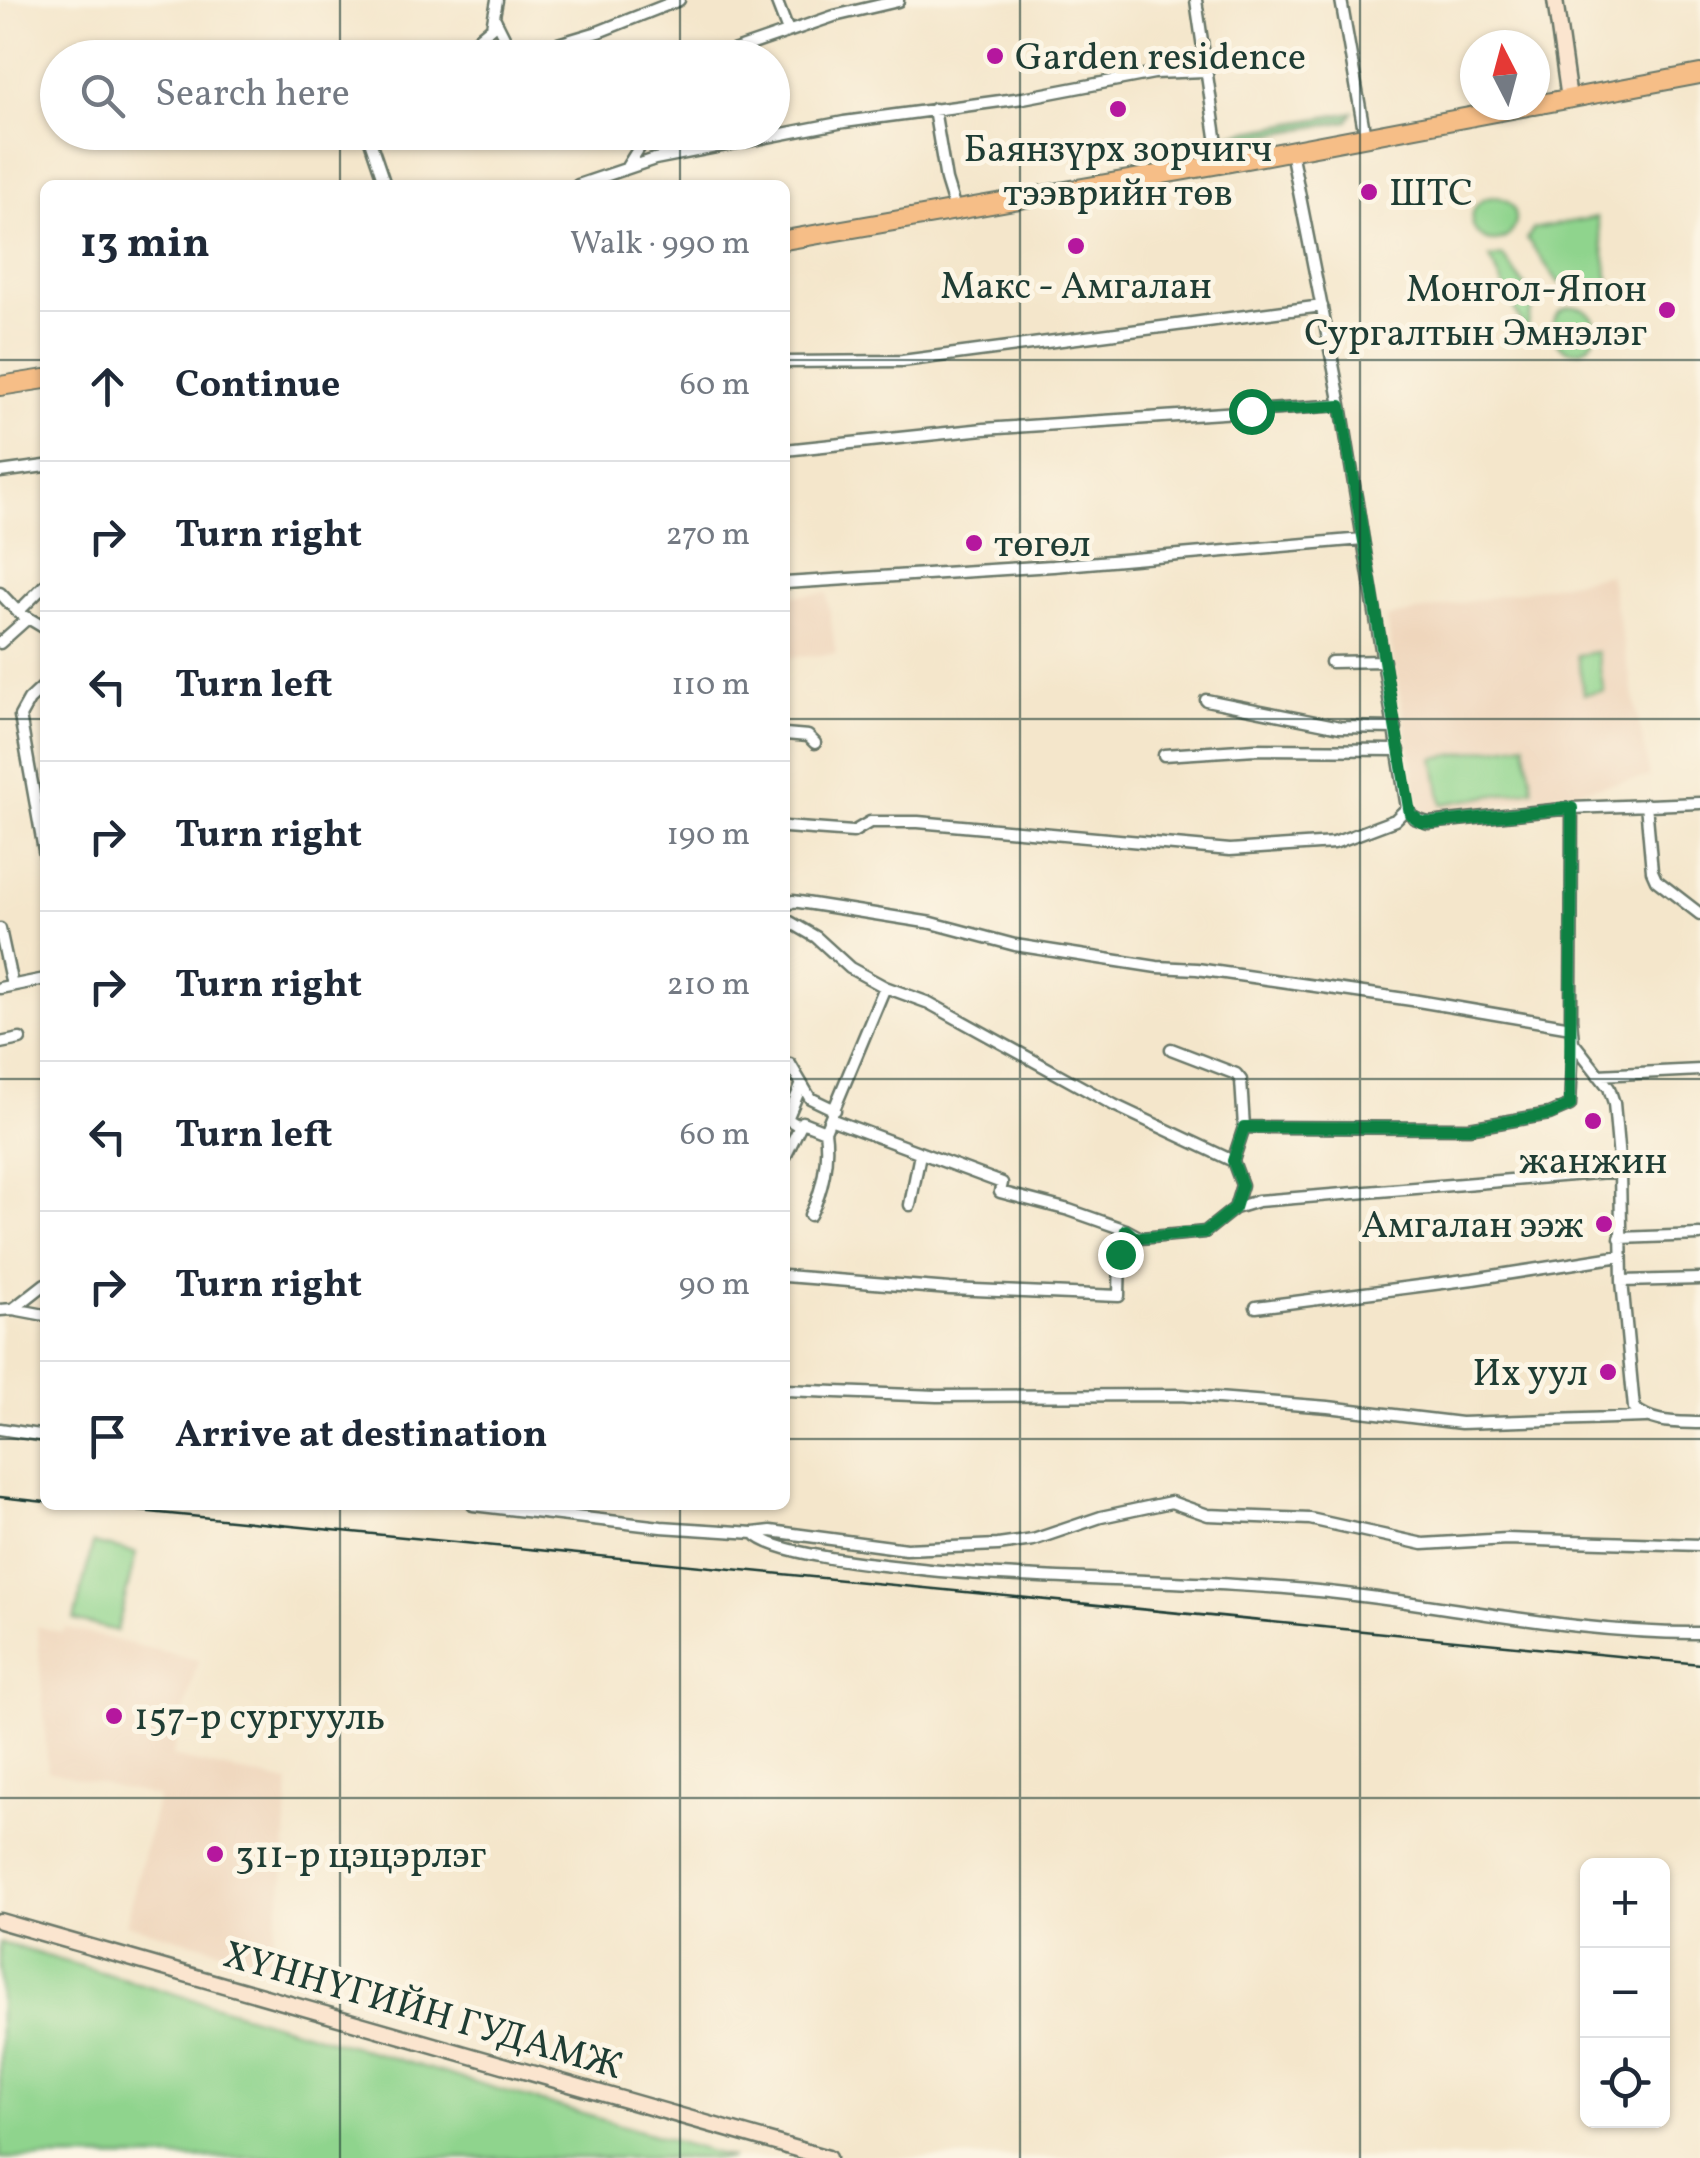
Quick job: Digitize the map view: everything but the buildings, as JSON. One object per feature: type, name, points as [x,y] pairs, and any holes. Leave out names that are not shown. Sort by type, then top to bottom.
[{"type":"highway","points":[[1550,102],[1700,74]]},
{"type":"highway","points":[[790,239],[1460,119]]},
{"type":"highway","points":[[0,386],[40,380]]},
{"type":"main road","points":[[1555,0],[1569,99]]},
{"type":"main road","name":"ХҮННҮГИЙН ГУДАМЖ","points":[[0,1921],[828,2158]]},
{"type":"street","points":[[478,40],[495,19],[497,0]]},
{"type":"street","points":[[572,40],[679,0]]},
{"type":"street","points":[[776,0],[788,31]]},
{"type":"street","points":[[1196,0],[1220,164]]},
{"type":"street","points":[[1341,0],[1365,136]]},
{"type":"street","points":[[763,40],[898,2]]},
{"type":"street","points":[[495,19],[506,40]]},
{"type":"street","points":[[790,133],[1024,98],[1154,73],[1205,71]]},
{"type":"street","points":[[934,109],[955,209]]},
{"type":"street","points":[[373,150],[384,180]]},
{"type":"street","points":[[626,168],[638,150]]},
{"type":"street","points":[[592,180],[626,168],[711,150]]},
{"type":"street","points":[[1292,150],[1341,406],[1407,808],[1414,818],[1428,823],[1572,808],[1700,803]]},
{"type":"street","points":[[790,362],[902,361],[1322,306]]},
{"type":"street","points":[[790,449],[984,430],[1341,406]]},
{"type":"street","points":[[0,472],[40,467]]},
{"type":"street","points":[[790,583],[1053,566],[1363,539]]},
{"type":"street","points":[[0,593],[40,625]]},
{"type":"street","points":[[0,643],[40,593]]},
{"type":"street","points":[[1331,662],[1384,661]]},
{"type":"street","points":[[40,691],[20,716],[40,828]]},
{"type":"street","points":[[1206,700],[1340,726],[1396,728]]},
{"type":"street","points":[[790,734],[808,736],[816,743]]},
{"type":"street","points":[[1164,755],[1255,749],[1399,750]]},
{"type":"street","points":[[1646,804],[1656,880],[1700,914]]},
{"type":"street","points":[[790,828],[853,832],[870,822],[918,822],[1230,850],[1334,843],[1394,820],[1407,808]]},
{"type":"street","points":[[1244,1127],[1469,1128],[1550,1114],[1570,1105],[1572,808]]},
{"type":"street","points":[[790,903],[932,923],[1014,945],[1412,1000],[1572,1028]]},
{"type":"street","points":[[790,922],[816,937],[850,968],[885,987],[929,1003],[1114,1105],[1233,1161]]},
{"type":"street","points":[[0,929],[6,986],[40,980]]},
{"type":"street","points":[[810,1216],[818,1201],[826,1160],[825,1131],[885,987]]},
{"type":"street","points":[[0,1043],[20,1039]]},
{"type":"street","points":[[1573,1042],[1609,1088],[1614,1102],[1630,1387],[1634,1408],[1645,1417]]},
{"type":"street","points":[[1172,1049],[1236,1074],[1241,1080],[1244,1127],[1233,1161],[1242,1185],[1235,1208]]},
{"type":"street","points":[[790,1064],[810,1098],[832,1114],[920,1154],[1002,1183],[1000,1192],[1069,1210],[1141,1238],[1205,1232],[1235,1208],[1258,1201],[1620,1171]]},
{"type":"street","points":[[1598,1074],[1700,1070]]},
{"type":"street","points":[[790,1112],[801,1086]]},
{"type":"street","points":[[790,1121],[800,1126]]},
{"type":"street","points":[[790,1147],[802,1122],[825,1131]]},
{"type":"street","points":[[910,1205],[920,1154]]},
{"type":"street","points":[[790,1276],[950,1290],[1119,1296],[1120,1254],[1126,1230]]},
{"type":"street","points":[[1620,1238],[1700,1235]]},
{"type":"street","points":[[1256,1307],[1621,1256]]},
{"type":"street","points":[[1622,1281],[1700,1279]]},
{"type":"street","points":[[13,1309],[40,1288]]},
{"type":"street","points":[[0,1310],[40,1314]]},
{"type":"street","points":[[790,1390],[937,1396],[1180,1394],[1461,1424],[1645,1417],[1700,1423]]},
{"type":"street","points":[[0,1429],[40,1435]]},
{"type":"street","points":[[516,1510],[662,1527],[771,1531],[920,1550],[1016,1544],[1101,1517],[1171,1502],[1208,1515],[1310,1519],[1423,1544],[1507,1539],[1700,1545]]},
{"type":"street","points":[[754,1533],[771,1546],[791,1551],[903,1567],[1015,1578],[1195,1582],[1347,1594],[1441,1609],[1644,1632],[1700,1634]]},
{"type":"shaded area","points":[[1609,574],[1650,777],[1435,816],[1423,813],[1386,618]]},
{"type":"shaded area","points":[[827,593],[836,654],[790,658],[790,596]]},
{"type":"shaded area","points":[[37,1626],[63,1633],[64,1628],[198,1660],[172,1757],[289,1783],[284,1877],[269,1963],[126,1924],[158,1797],[48,1771]]},
{"type":"green space","points":[[1353,112],[1348,121],[1228,142],[1221,136]]},
{"type":"green space","points":[[1494,197],[1510,203],[1516,219],[1510,235],[1494,241],[1478,235],[1472,219],[1478,203]]},
{"type":"green space","points":[[1597,217],[1613,300],[1588,283],[1559,283],[1527,239],[1533,229]]},
{"type":"green space","points":[[1503,256],[1536,301],[1527,335],[1490,258]]},
{"type":"green space","points":[[1574,307],[1590,313],[1596,329],[1590,345],[1574,351],[1558,345],[1552,329],[1558,313]]},
{"type":"green space","points":[[1597,652],[1604,691],[1584,694],[1577,655]]},
{"type":"green space","points":[[1525,743],[1533,789],[1442,804],[1434,758]]},
{"type":"green space","points":[[93,1543],[136,1553],[117,1631],[74,1620]]},
{"type":"green space","points":[[0,1943],[16,1947],[732,2158],[0,2158]]},
{"type":"railway","points":[[0,1497],[40,1501]]},
{"type":"railway","points":[[129,1510],[1700,1664]]},
{"type":"place","name":"Garden residence","points":[[995,56]]},
{"type":"place","name":"Баянзүрх зорчигч тээврийн төв","points":[[1118,109]]},
{"type":"place","name":"ШТС","points":[[1369,192]]},
{"type":"place","name":"Макс - Амгалан","points":[[1076,246]]},
{"type":"place","name":"Монгол-Япон Сургалтын Эмнэлэг","points":[[1667,310]]},
{"type":"place","name":"төгөл","points":[[974,543]]},
{"type":"place","name":"жанжин","points":[[1593,1121]]},
{"type":"place","name":"Амгалан ээж","points":[[1604,1224]]},
{"type":"place","name":"Их уул","points":[[1608,1372]]},
{"type":"place","name":"157-р сургууль","points":[[114,1716]]},
{"type":"place","name":"311-р цэцэрлэг","points":[[215,1854]]},
{"type":"route","points":[[1120,1254],[1126,1230],[1141,1238],[1205,1232],[1235,1208],[1242,1185],[1233,1161],[1244,1127],[1469,1128],[1550,1114],[1570,1105],[1572,808],[1432,823],[1421,822],[1410,814],[1341,406],[1251,411]]}]
